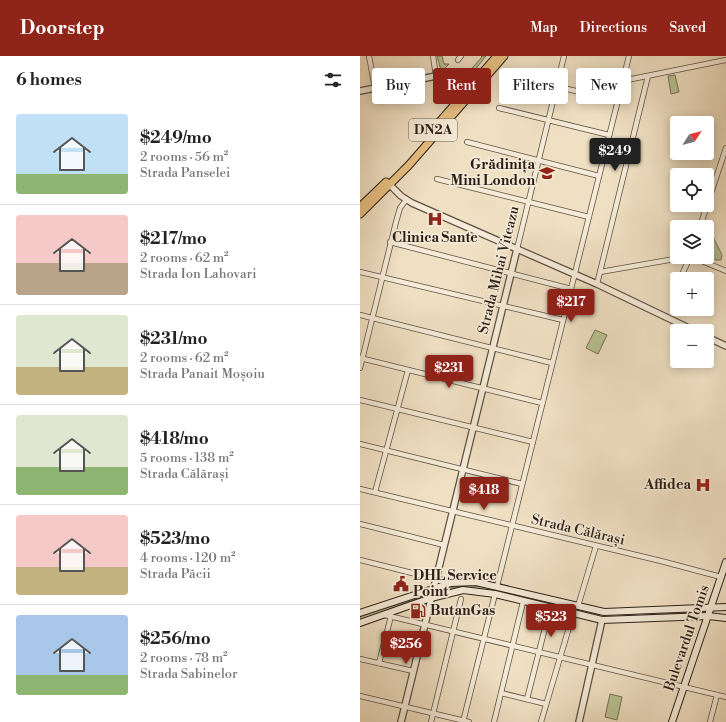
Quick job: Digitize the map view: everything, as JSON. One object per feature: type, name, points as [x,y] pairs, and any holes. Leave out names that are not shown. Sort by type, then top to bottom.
[{"type":"main road","name":"DN2A","points":[[487,68],[497,56]]},
{"type":"main road","name":"DN2A","points":[[360,207],[409,164],[504,56]]},
{"type":"main road","name":"DN2A","points":[[360,214],[456,104]]},
{"type":"main road","name":"Bulevardul Tomis","points":[[672,722],[726,562]]},
{"type":"main road","points":[[436,579],[451,583]]},
{"type":"main road","points":[[362,611],[451,583],[476,582],[604,612],[641,612],[726,607]]},
{"type":"main road","points":[[360,624],[388,616],[431,598],[463,590],[495,594],[602,620],[708,616],[726,618]]},
{"type":"main road","points":[[522,601],[550,604],[553,600]]},
{"type":"main road","points":[[602,620],[604,612]]},
{"type":"street","points":[[369,56],[372,72]]},
{"type":"street","points":[[433,56],[435,68]]},
{"type":"street","name":"Strada Mihai Viteazu","points":[[561,68],[564,56]]},
{"type":"street","points":[[626,68],[629,56]]},
{"type":"street","points":[[631,79],[726,60]]},
{"type":"street","points":[[597,284],[648,76]]},
{"type":"street","points":[[360,90],[372,88]]},
{"type":"street","name":"Strada Mihai Viteazu","points":[[401,722],[552,104]]},
{"type":"street","points":[[497,586],[616,104]]},
{"type":"street","points":[[499,108],[609,135]]},
{"type":"street","points":[[467,142],[599,176]]},
{"type":"street","points":[[714,184],[726,148]]},
{"type":"street","points":[[437,179],[589,217]]},
{"type":"street","points":[[388,183],[406,200],[597,284],[680,324]]},
{"type":"street","points":[[360,368],[361,358],[390,242],[399,210],[406,200]]},
{"type":"street","points":[[390,242],[571,289]]},
{"type":"street","points":[[600,272],[670,260]]},
{"type":"street","points":[[708,264],[726,271]]},
{"type":"street","points":[[360,272],[563,320]]},
{"type":"street","points":[[360,315],[552,363]]},
{"type":"street","points":[[714,340],[726,346]]},
{"type":"street","points":[[361,358],[542,403]]},
{"type":"street","points":[[375,492],[408,370]]},
{"type":"street","points":[[360,400],[533,442]]},
{"type":"street","points":[[360,444],[522,484]]},
{"type":"street","name":"Strada Călărași","points":[[360,489],[661,561],[721,577]]},
{"type":"street","points":[[360,524],[444,545]]},
{"type":"street","points":[[578,606],[596,546]]},
{"type":"street","points":[[360,560],[436,579]]},
{"type":"street","points":[[360,696],[465,722],[495,594]]},
{"type":"street","points":[[431,722],[460,599]]},
{"type":"street","points":[[494,722],[522,601]]},
{"type":"street","points":[[541,722],[573,614]]},
{"type":"street","points":[[379,663],[388,616],[453,630],[726,697]]},
{"type":"street","points":[[527,699],[547,620]]},
{"type":"street","points":[[579,722],[602,620]]},
{"type":"street","points":[[360,659],[413,671]]},
{"type":"street","points":[[501,693],[546,704]]},
{"type":"street","points":[[710,722],[717,695]]},
{"type":"green space","points":[[437,56],[442,56],[444,64],[449,64],[445,68],[440,68]]},
{"type":"green space","points":[[481,56],[486,56],[476,68],[472,68],[482,57]]},
{"type":"green space","points":[[675,75],[679,92],[671,94],[668,76]]},
{"type":"green space","points":[[714,239],[722,255],[721,260],[714,259]]},
{"type":"green space","points":[[595,330],[607,335],[598,354],[586,348]]},
{"type":"green space","points":[[463,585],[487,587],[551,602],[521,599],[470,588],[438,593],[438,591]]},
{"type":"green space","points":[[424,596],[360,620],[360,616]]},
{"type":"green space","points":[[554,603],[600,614],[599,618],[553,606]]},
{"type":"green space","points":[[695,612],[695,613],[631,616]]},
{"type":"green space","points":[[610,694],[622,697],[617,720],[605,717]]},
{"type":"place","name":"Grădinița Mini London","points":[[547,173]]},
{"type":"place","name":"Clinica Sante","points":[[435,219]]},
{"type":"place","name":"Affidea","points":[[703,485]]},
{"type":"place","name":"DHL Service Point","points":[[401,584]]},
{"type":"place","name":"ButanGas","points":[[418,611]]}]
